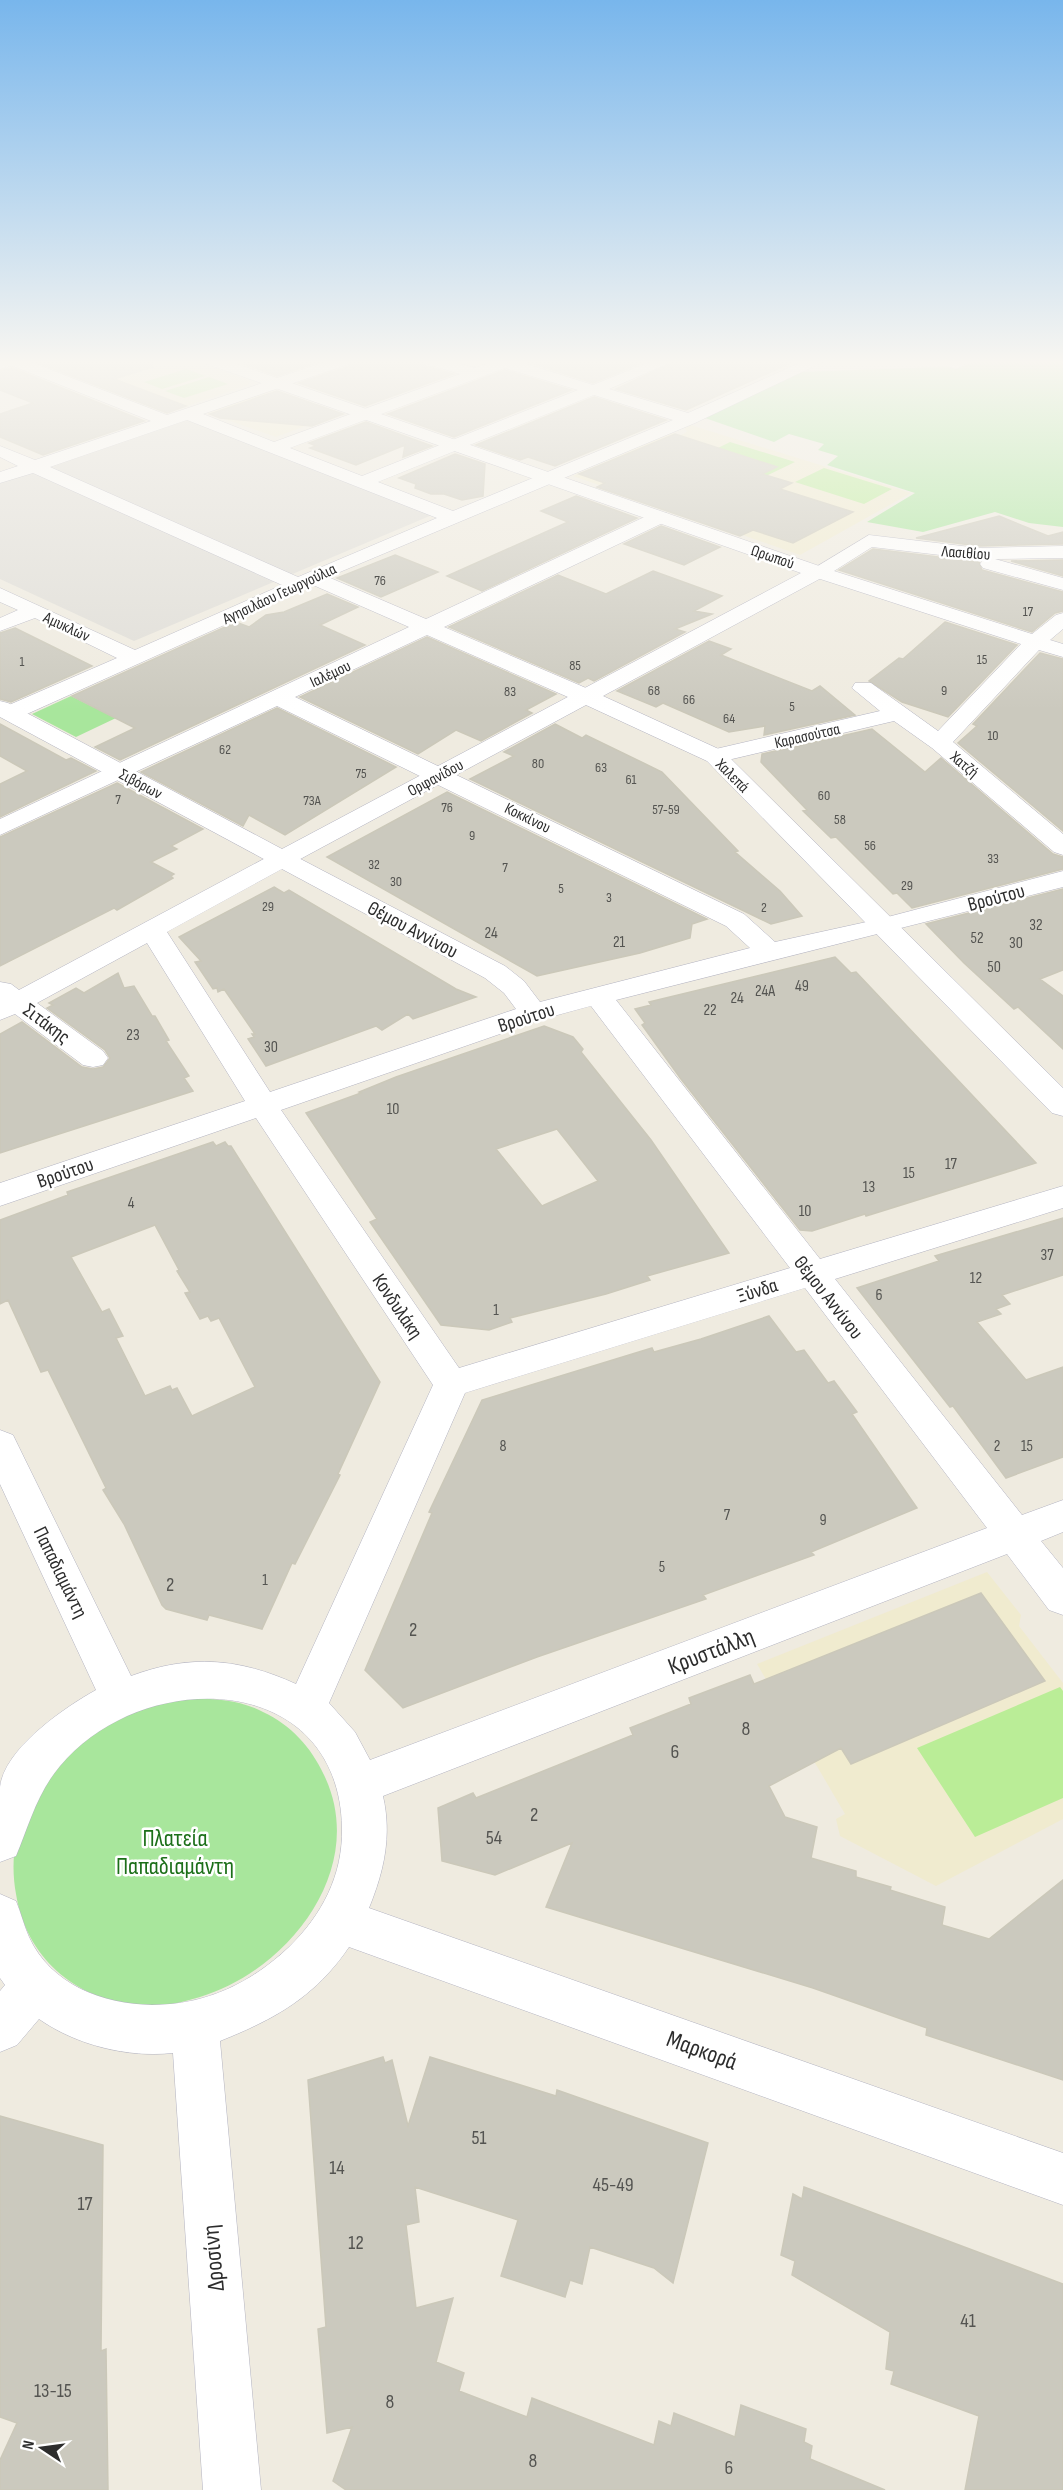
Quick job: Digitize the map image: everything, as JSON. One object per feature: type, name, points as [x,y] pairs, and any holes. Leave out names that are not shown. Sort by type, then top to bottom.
[{"type":"street","name":"Χαλεπά","points":[[56,477],[77,488],[305,581],[426,627],[585,696],[715,756],[1063,1106]]},
{"type":"street","points":[[350,477],[454,518]]},
{"type":"street","points":[[363,482],[375,477]]},
{"type":"street","name":"Ωρωπού","points":[[550,478],[818,572],[1063,651]]},
{"type":"street","name":"Αγησιλάου Γεωργούλια","points":[[5,711],[135,658],[305,581],[550,478]]},
{"type":"street","name":"Ιαλέμου","points":[[0,828],[660,517]]},
{"type":"street","name":"Ορφανίδου","points":[[6,1000],[152,929],[818,572],[869,541]]},
{"type":"street","name":"Λασιθίου","points":[[869,541],[979,554],[1063,552]]},
{"type":"street","points":[[948,552],[1063,584]]},
{"type":"street","name":"Αμυκλών","points":[[0,594],[135,658]]},
{"type":"street","points":[[0,625],[35,611]]},
{"type":"street","points":[[940,743],[1035,642],[1063,619]]},
{"type":"street","name":"Χατζή","points":[[863,688],[940,743],[1063,847]]},
{"type":"street","name":"Κοκκίνου","points":[[277,698],[440,774],[735,920],[769,951]]},
{"type":"street","name":"Σιβόρων","points":[[5,711],[282,859]]},
{"type":"street","name":"Καρασούτσα","points":[[715,756],[899,713]]},
{"type":"street","name":"Θέμου Αννίνου","points":[[282,859],[495,972],[514,987],[534,1013]]},
{"type":"street","name":"Βρούτου","points":[[0,1195],[534,1013],[769,951],[884,926],[1063,879]]},
{"type":"street","name":"Κονδυλάκη","points":[[152,929],[262,1104],[451,1384]]},
{"type":"street","name":"Θέμου Αννίνου","points":[[597,995],[1063,1598]]},
{"type":"street","name":"Σιτάκης","points":[[6,1000],[93,1059]]},
{"type":"street","name":"Ξύνδα","points":[[451,1384],[1063,1197]]},
{"type":"street","points":[[305,1709],[451,1384]]},
{"type":"street","name":"Παπαδιαμάντη","points":[[0,1445],[121,1698]]},
{"type":"street","name":"Κρυστάλλη","points":[[359,1785],[1063,1516]]},
{"type":"street","points":[[0,1917],[9,1947],[36,1986],[68,2011],[107,2026],[150,2032],[195,2027],[253,2005],[302,1968],[340,1921],[359,1875],[366,1829],[359,1785],[347,1755],[329,1730],[305,1709],[265,1688],[218,1679],[170,1682],[121,1698],[87,1716],[56,1741],[30,1771],[4,1816]]},
{"type":"street","name":"Μαρκορά","points":[[340,1921],[1063,2179]]},
{"type":"street","points":[[0,2028],[36,1986]]},
{"type":"street","name":"Δροσίνη","points":[[195,2027],[232,2490]]},
{"type":"shaded area","points":[[11,477],[335,477],[432,515],[134,641],[0,579],[0,481]]},
{"type":"shaded area","points":[[576,477],[860,477],[911,493],[800,555]]},
{"type":"shaded area","points":[[987,1572],[1021,1615],[1019,1626],[1063,1683],[1063,1819],[936,1886],[840,1836],[836,1819],[845,1814],[757,1664]]},
{"type":"green space","points":[[805,477],[854,477],[892,489],[864,504],[795,482]]},
{"type":"green space","points":[[865,477],[1063,477],[1063,527],[1029,523],[995,512],[923,532],[867,522],[915,493]]},
{"type":"green space","points":[[71,696],[116,718],[76,737],[32,714]]},
{"type":"green space","points":[[1060,1687],[1063,1691],[1063,1798],[975,1837],[917,1748]]},
{"type":"green space","name":"Πλατεία Παπαδιαμάντη","points":[[191,1698],[228,1701],[255,1708],[283,1723],[299,1738],[313,1755],[324,1775],[335,1810],[336,1845],[328,1879],[312,1911],[290,1939],[263,1964],[233,1984],[200,1997],[169,2004],[137,2006],[93,1994],[74,1984],[42,1955],[21,1917],[14,1881],[15,1846],[46,1783],[61,1761],[81,1741],[115,1721],[152,1704]]},
{"type":"building","points":[[484,477],[483,496],[462,500],[444,494],[431,494],[415,488],[416,484],[399,478]]},
{"type":"building","points":[[588,477],[773,477],[792,483],[780,489],[853,512],[793,543],[753,530],[740,536],[597,487],[605,483]]},
{"type":"building","points":[[576,496],[637,518],[482,591],[447,576],[568,522],[541,511]]},
{"type":"building","points":[[999,516],[1048,536],[1063,532],[1063,544],[979,546],[916,538]]},
{"type":"building","points":[[661,526],[720,547],[684,565],[624,544]]},
{"type":"building","points":[[873,549],[979,562],[982,570],[1063,592],[1063,611],[1055,613],[1032,632],[839,570]]},
{"type":"building","points":[[395,555],[438,572],[381,597],[337,578]]},
{"type":"building","points":[[1063,560],[1063,576],[1011,561]]},
{"type":"building","points":[[653,571],[722,596],[694,611],[712,614],[675,629],[685,632],[594,681],[588,678],[579,683],[449,627],[558,575],[606,594]]},
{"type":"building","points":[[327,594],[358,607],[320,625],[365,645],[120,760],[95,747],[135,728],[72,696],[236,622],[249,627],[266,615],[284,612]]},
{"type":"building","points":[[945,622],[1017,645],[948,717],[902,702],[869,681],[899,658],[903,659]]},
{"type":"building","points":[[15,628],[92,666],[11,702],[0,699],[0,633]]},
{"type":"building","points":[[427,637],[556,694],[526,710],[532,713],[481,741],[456,730],[418,754],[300,697]]},
{"type":"building","points":[[709,641],[731,649],[721,655],[812,691],[820,686],[855,715],[764,735],[765,726],[729,732],[663,703],[656,707],[617,691]]},
{"type":"building","points":[[1040,653],[1063,659],[1063,831],[958,743],[977,726],[973,724]]},
{"type":"building","points":[[277,708],[396,767],[285,835],[249,815],[243,826],[141,772]]},
{"type":"building","points":[[0,724],[66,760],[71,758],[96,771],[0,817],[0,784],[27,771],[0,756]]},
{"type":"building","points":[[555,724],[582,738],[586,735],[662,772],[738,851],[735,852],[780,891],[802,916],[771,924],[470,779],[514,756],[504,752]]},
{"type":"building","points":[[872,729],[925,772],[941,758],[1053,854],[1063,857],[1063,869],[912,908],[897,893],[893,894],[836,837],[831,838],[803,811],[807,810],[761,762],[762,754]]},
{"type":"building","points":[[117,783],[203,829],[171,846],[177,849],[151,862],[174,874],[171,876],[173,878],[117,910],[114,908],[0,966],[0,837]]},
{"type":"building","points":[[447,792],[707,919],[692,924],[690,938],[640,953],[537,976],[327,857]]},
{"type":"building","points":[[274,887],[284,893],[289,890],[456,989],[476,997],[413,1019],[408,1014],[382,1030],[376,1026],[266,1066],[248,1039],[254,1037],[252,1034],[255,1034],[224,989],[218,992],[217,988],[213,989],[195,962],[201,961],[179,937]]},
{"type":"building","points":[[1063,889],[1063,970],[1040,979],[1063,996],[1063,1049],[1018,1007],[1014,1009],[926,924]]},
{"type":"building","points":[[835,957],[851,973],[856,972],[1036,1163],[866,1216],[865,1214],[812,1231],[800,1230],[681,1079],[642,1025],[645,1023],[635,1009],[651,1005],[649,1002]]},
{"type":"building","points":[[118,973],[124,988],[134,986],[152,1016],[155,1016],[169,1040],[166,1041],[189,1076],[184,1078],[193,1091],[0,1153],[0,1034],[22,1022],[82,1067],[93,1069],[103,1067],[110,1058],[105,1050],[47,1008],[53,1005],[49,1003],[76,988],[84,993]]},
{"type":"building","points":[[544,1026],[573,1037],[583,1049],[581,1052],[651,1140],[729,1253],[647,1276],[650,1280],[606,1294],[510,1318],[512,1322],[489,1330],[441,1325],[370,1222],[377,1219],[306,1113],[361,1093],[359,1092]],"holes":[[[557,1129],[598,1181],[542,1206],[496,1149]]]},
{"type":"building","points":[[213,1142],[216,1146],[225,1142],[231,1146],[380,1382],[338,1474],[340,1475],[295,1564],[292,1563],[262,1629],[209,1615],[207,1620],[166,1609],[162,1605],[124,1524],[103,1490],[106,1488],[48,1370],[41,1372],[8,1300],[0,1304],[0,1220],[68,1195],[67,1192]],"holes":[[[155,1225],[179,1270],[177,1271],[190,1292],[185,1293],[200,1319],[208,1316],[211,1321],[219,1318],[255,1387],[192,1416],[177,1388],[172,1390],[170,1386],[145,1396],[116,1338],[123,1336],[109,1309],[102,1312],[71,1257]]]},
{"type":"building","points":[[1063,1218],[1063,1275],[1002,1295],[1010,1304],[996,1309],[1001,1314],[977,1322],[1026,1380],[1063,1367],[1063,1457],[1006,1478],[953,1406],[950,1407],[857,1288],[939,1261],[935,1256]]},
{"type":"building","points":[[769,1316],[796,1352],[804,1350],[828,1383],[834,1381],[857,1412],[852,1414],[917,1508],[811,1552],[814,1555],[703,1595],[706,1599],[537,1657],[403,1708],[365,1670],[432,1513],[429,1512],[482,1400],[652,1348],[654,1352],[701,1339]]},
{"type":"building","points":[[981,1593],[1045,1681],[851,1764],[841,1748],[769,1786],[785,1817],[817,1827],[811,1858],[856,1871],[856,1877],[945,1907],[942,1925],[989,1939],[1063,1880],[1063,2080],[926,2035],[927,2028],[813,1988],[546,1907],[572,1843],[495,1875],[442,1861],[438,1808],[473,1793],[476,1798],[633,1735],[630,1728],[691,1704],[689,1698],[750,1675],[754,1684]]},
{"type":"building","points":[[383,2057],[385,2063],[392,2060],[408,2126],[430,2057],[556,2096],[557,2090],[708,2143],[673,2283],[654,2268],[590,2247],[582,2284],[570,2280],[565,2297],[501,2276],[518,2220],[415,2187],[419,2222],[406,2225],[416,2308],[453,2298],[436,2362],[464,2373],[459,2391],[527,2417],[532,2398],[654,2445],[659,2421],[671,2426],[674,2413],[735,2437],[741,2405],[806,2429],[804,2442],[812,2446],[810,2459],[885,2490],[346,2490],[333,2481],[352,2427],[327,2433],[318,2329],[326,2327],[308,2080]]},
{"type":"building","points":[[0,2116],[103,2145],[101,2351],[106,2349],[108,2490],[0,2490],[0,2460],[17,2423],[0,2417]]},
{"type":"building","points":[[804,2187],[1063,2284],[1063,2490],[965,2490],[979,2416],[891,2384],[894,2371],[886,2369],[890,2332],[792,2275],[795,2261],[781,2255],[793,2194],[802,2199]]}]
